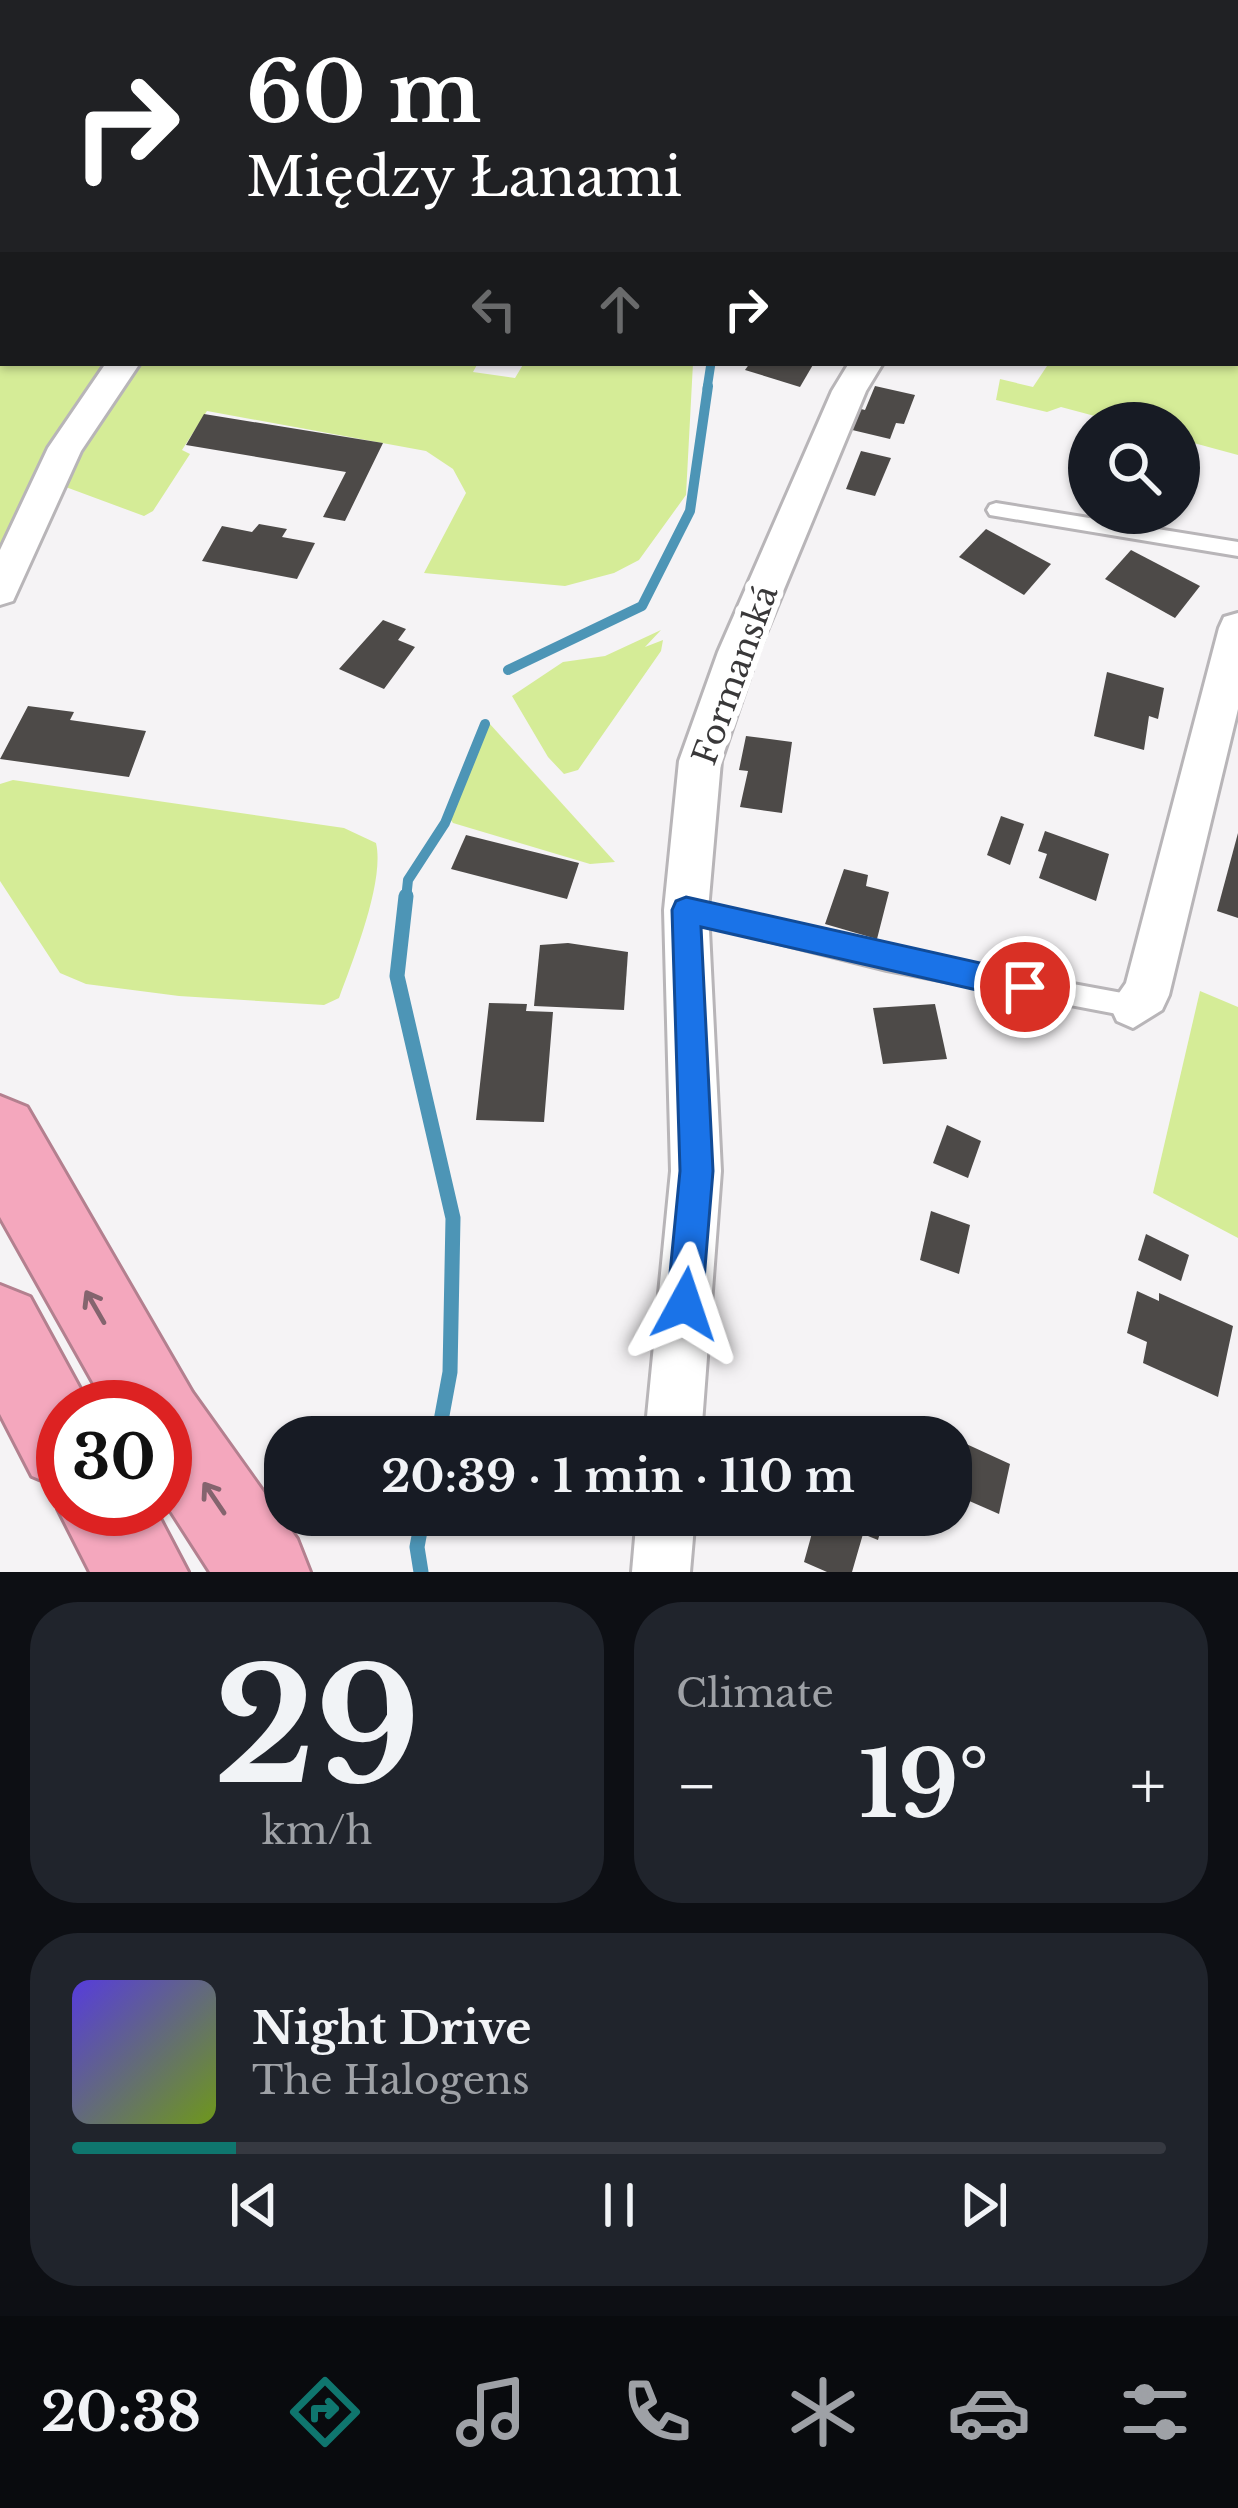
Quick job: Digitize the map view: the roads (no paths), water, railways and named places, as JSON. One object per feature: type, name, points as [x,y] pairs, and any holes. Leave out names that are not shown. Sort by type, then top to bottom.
[{"type":"highway","points":[[0,1134],[36,1205],[139,1380]]},
{"type":"highway","points":[[0,1327],[36,1394]]},
{"type":"highway","points":[[192,1464],[264,1572]]},
{"type":"highway","points":[[120,1536],[142,1572]]},
{"type":"street","points":[[0,591],[65,448],[121,366]]},
{"type":"street","name":"Formanská","points":[[675,1416],[696,1171],[686,910],[700,761],[738,652],[864,366]]},
{"type":"street","points":[[1133,1006],[1145,995],[1238,628]]},
{"type":"street","points":[[661,1572],[664,1536]]},
{"type":"lane","points":[[996,510],[1238,549]]},
{"type":"lane","points":[[686,910],[887,960],[1133,1006]]},
{"type":"waterway","points":[[707,389],[711,366]]},
{"type":"waterway","points":[[508,670],[642,606],[690,511],[708,386]]},
{"type":"waterway","points":[[406,899],[408,880],[445,823],[485,724]]},
{"type":"waterway","points":[[406,896],[397,976],[453,1218],[450,1372],[442,1416]]},
{"type":"waterway","points":[[419,1536],[421,1572]]}]
